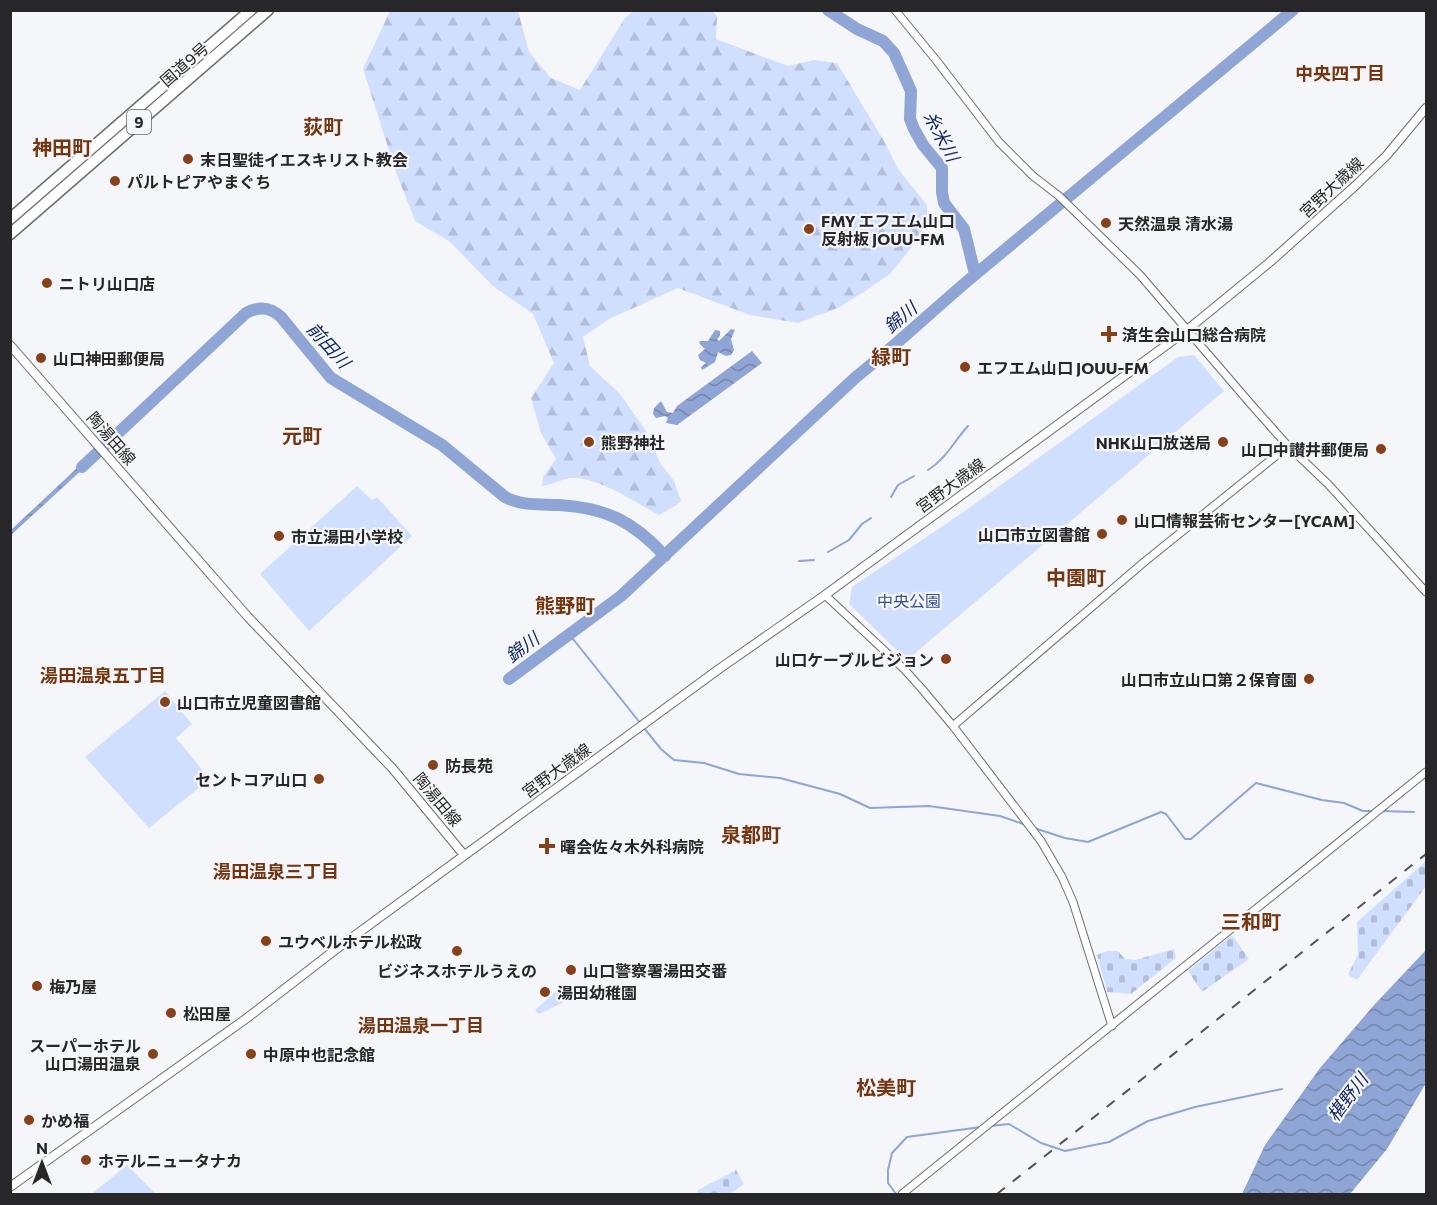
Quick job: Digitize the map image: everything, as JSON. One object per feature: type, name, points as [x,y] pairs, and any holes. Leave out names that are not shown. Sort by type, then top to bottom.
[{"type":"highway","name":"国道9号","points":[[10,219],[251,10]]},
{"type":"highway","name":"国道9号","points":[[10,234],[268,10]]},
{"type":"main road","name":"宮野大歳線","points":[[464,855],[1187,330],[1277,256],[1355,186],[1387,155],[1426,108]]},
{"type":"main road","name":"陶湯田線","points":[[10,345],[248,617],[393,769],[464,855]]},
{"type":"main road","points":[[10,1187],[247,1018],[464,855]]},
{"type":"street","points":[[895,10],[999,142],[1124,258],[1288,446],[1328,484],[1426,592]]},
{"type":"street","points":[[953,726],[1143,563],[1288,446]]},
{"type":"street","points":[[825,595],[904,669],[953,726],[1031,826],[1062,877],[1082,926],[1112,1026]]},
{"type":"street","points":[[902,1194],[1426,772]]},
{"type":"green space","points":[[390,11],[518,11],[529,52],[551,78],[580,90],[625,18],[634,11],[713,11],[717,17],[716,39],[788,66],[814,60],[837,63],[884,141],[898,169],[927,205],[927,220],[915,243],[890,274],[840,307],[798,323],[750,315],[678,288],[609,319],[583,337],[590,366],[620,394],[646,431],[660,463],[674,481],[681,501],[659,515],[606,486],[583,479],[569,478],[542,486],[543,477],[556,459],[541,433],[531,398],[554,363],[533,314],[493,286],[449,241],[415,221],[396,172],[363,69]]},
{"type":"green space","name":"中央公園","points":[[1194,355],[1224,391],[907,660],[849,604],[852,587],[962,513],[1178,357]]},
{"type":"green space","points":[[357,486],[372,500],[377,497],[412,536],[309,631],[260,574]]},
{"type":"green space","points":[[165,691],[192,724],[176,738],[210,779],[149,828],[85,757]]},
{"type":"green space","points":[[1426,861],[1426,886],[1357,980],[1348,975],[1358,954],[1357,922]]},
{"type":"green space","points":[[1232,935],[1249,959],[1202,992],[1188,971]]},
{"type":"green space","points":[[1174,949],[1176,958],[1131,994],[1107,992],[1097,955],[1107,951],[1118,951],[1125,959],[1135,960]]},
{"type":"green space","points":[[565,983],[574,994],[562,1003],[539,1014],[535,1010]]},
{"type":"green space","points":[[127,1165],[156,1194],[93,1193]]},
{"type":"green space","points":[[736,1170],[744,1184],[730,1194],[697,1194],[698,1190]]},
{"type":"water","points":[[731,329],[735,330],[731,339],[734,350],[731,355],[726,356],[718,352],[715,362],[702,370],[701,367],[706,363],[700,360],[698,355],[705,349],[699,343],[700,341],[708,341],[715,330],[720,331],[717,339],[719,341]]},
{"type":"water","points":[[752,351],[762,363],[677,425],[666,423],[668,418],[665,416],[656,418],[653,414],[654,408],[661,401],[667,412],[673,413],[677,406]]},
{"type":"water","points":[[93,453],[96,457],[11,535],[11,530]]},
{"type":"water","name":"椹野川","points":[[1426,950],[1426,1083],[1387,1149],[1350,1194],[1242,1194],[1265,1145],[1320,1068],[1375,1004]]},
{"type":"waterway","name":"糸米川","points":[[828,10],[857,29],[883,41],[894,53],[911,91],[910,119],[923,145],[942,168],[944,203],[964,229],[975,274]]},
{"type":"waterway","name":"錦川","points":[[509,679],[621,596],[856,377],[977,273],[1293,10]]},
{"type":"waterway","name":"前田川","points":[[82,467],[246,313],[255,309],[264,309],[273,311],[281,317],[331,378],[442,445],[505,497],[524,503],[576,507],[605,513],[630,525],[665,556]]},
{"type":"waterway","points":[[928,470],[945,455],[968,426]]},
{"type":"waterway","points":[[891,497],[898,485],[914,476]]},
{"type":"waterway","points":[[828,552],[849,540],[862,524],[871,518]]},
{"type":"waterway","points":[[799,561],[814,560]]},
{"type":"waterway","points":[[561,639],[573,639],[641,724]]},
{"type":"waterway","points":[[644,728],[661,749],[674,760],[704,763],[739,774],[780,778],[840,794],[870,808],[929,806],[1000,816],[1026,825]]},
{"type":"waterway","points":[[1034,828],[1065,838],[1088,842],[1161,812],[1166,814],[1185,839],[1191,839],[1256,783],[1322,800],[1344,803],[1363,811],[1375,811]]},
{"type":"waterway","points":[[1381,811],[1414,812]]},
{"type":"waterway","points":[[990,1126],[1009,1124],[1041,1143],[1065,1151],[1109,1142],[1148,1121],[1195,1107],[1282,1089]]},
{"type":"waterway","points":[[896,1194],[888,1183],[888,1170],[892,1153],[907,1137],[981,1127]]},
{"type":"railway","points":[[997,1194],[1426,854]]},
{"type":"place","name":"末日聖徒イエスキリスト教会","points":[[188,159]]},
{"type":"place","name":"パルトピアやまぐち","points":[[115,181]]},
{"type":"place","name":"天然温泉 清水湯","points":[[1106,223]]},
{"type":"place","name":"FMY エフエム山口 反射板 JOUU-FM","points":[[809,229]]},
{"type":"place","name":"ニトリ山口店","points":[[47,283]]},
{"type":"place","name":"済生会山口総合病院","points":[[1109,334]]},
{"type":"place","name":"山口神田郵便局","points":[[41,358]]},
{"type":"place","name":"エフエム山口 JOUU-FM","points":[[965,367]]},
{"type":"place","name":"熊野神社","points":[[589,442]]},
{"type":"place","name":"NHK山口放送局","points":[[1223,442]]},
{"type":"place","name":"山口中讃井郵便局","points":[[1381,449]]},
{"type":"place","name":"山口情報芸術センター[YCAM]","points":[[1122,520]]},
{"type":"place","name":"山口市立図書館","points":[[1102,534]]},
{"type":"place","name":"市立湯田小学校","points":[[279,536]]},
{"type":"place","name":"山口ケーブルビジョン","points":[[946,659]]},
{"type":"place","name":"山口市立山口第２保育園","points":[[1309,679]]},
{"type":"place","name":"山口市立児童図書館","points":[[165,702]]},
{"type":"place","name":"防長苑","points":[[433,765]]},
{"type":"place","name":"セントコア山口","points":[[319,779]]},
{"type":"place","name":"曙会佐々木外科病院","points":[[547,846]]},
{"type":"place","name":"ユウベルホテル松政","points":[[266,941]]},
{"type":"place","name":"ビジネスホテルうえの","points":[[457,951]]},
{"type":"place","name":"山口警察署湯田交番","points":[[571,970]]},
{"type":"place","name":"梅乃屋","points":[[37,986]]},
{"type":"place","name":"湯田幼稚園","points":[[545,992]]},
{"type":"place","name":"松田屋","points":[[171,1013]]},
{"type":"place","name":"スーパーホテル 山口湯田温泉","points":[[153,1054]]},
{"type":"place","name":"中原中也記念館","points":[[251,1054]]},
{"type":"place","name":"かめ福","points":[[29,1120]]},
{"type":"place","name":"ホテルニュータナカ","points":[[86,1160]]},
{"type":"district","name":"中央四丁目","points":[[1340,73]]},
{"type":"district","name":"荻町","points":[[323,126]]},
{"type":"district","name":"神田町","points":[[62,147]]},
{"type":"district","name":"緑町","points":[[891,356]]},
{"type":"district","name":"元町","points":[[302,435]]},
{"type":"district","name":"中園町","points":[[1076,577]]},
{"type":"district","name":"熊野町","points":[[565,605]]},
{"type":"district","name":"湯田温泉五丁目","points":[[103,675]]},
{"type":"district","name":"泉都町","points":[[751,834]]},
{"type":"district","name":"湯田温泉三丁目","points":[[276,871]]},
{"type":"district","name":"三和町","points":[[1251,921]]},
{"type":"district","name":"湯田温泉一丁目","points":[[421,1025]]},
{"type":"district","name":"松美町","points":[[886,1087]]}]
